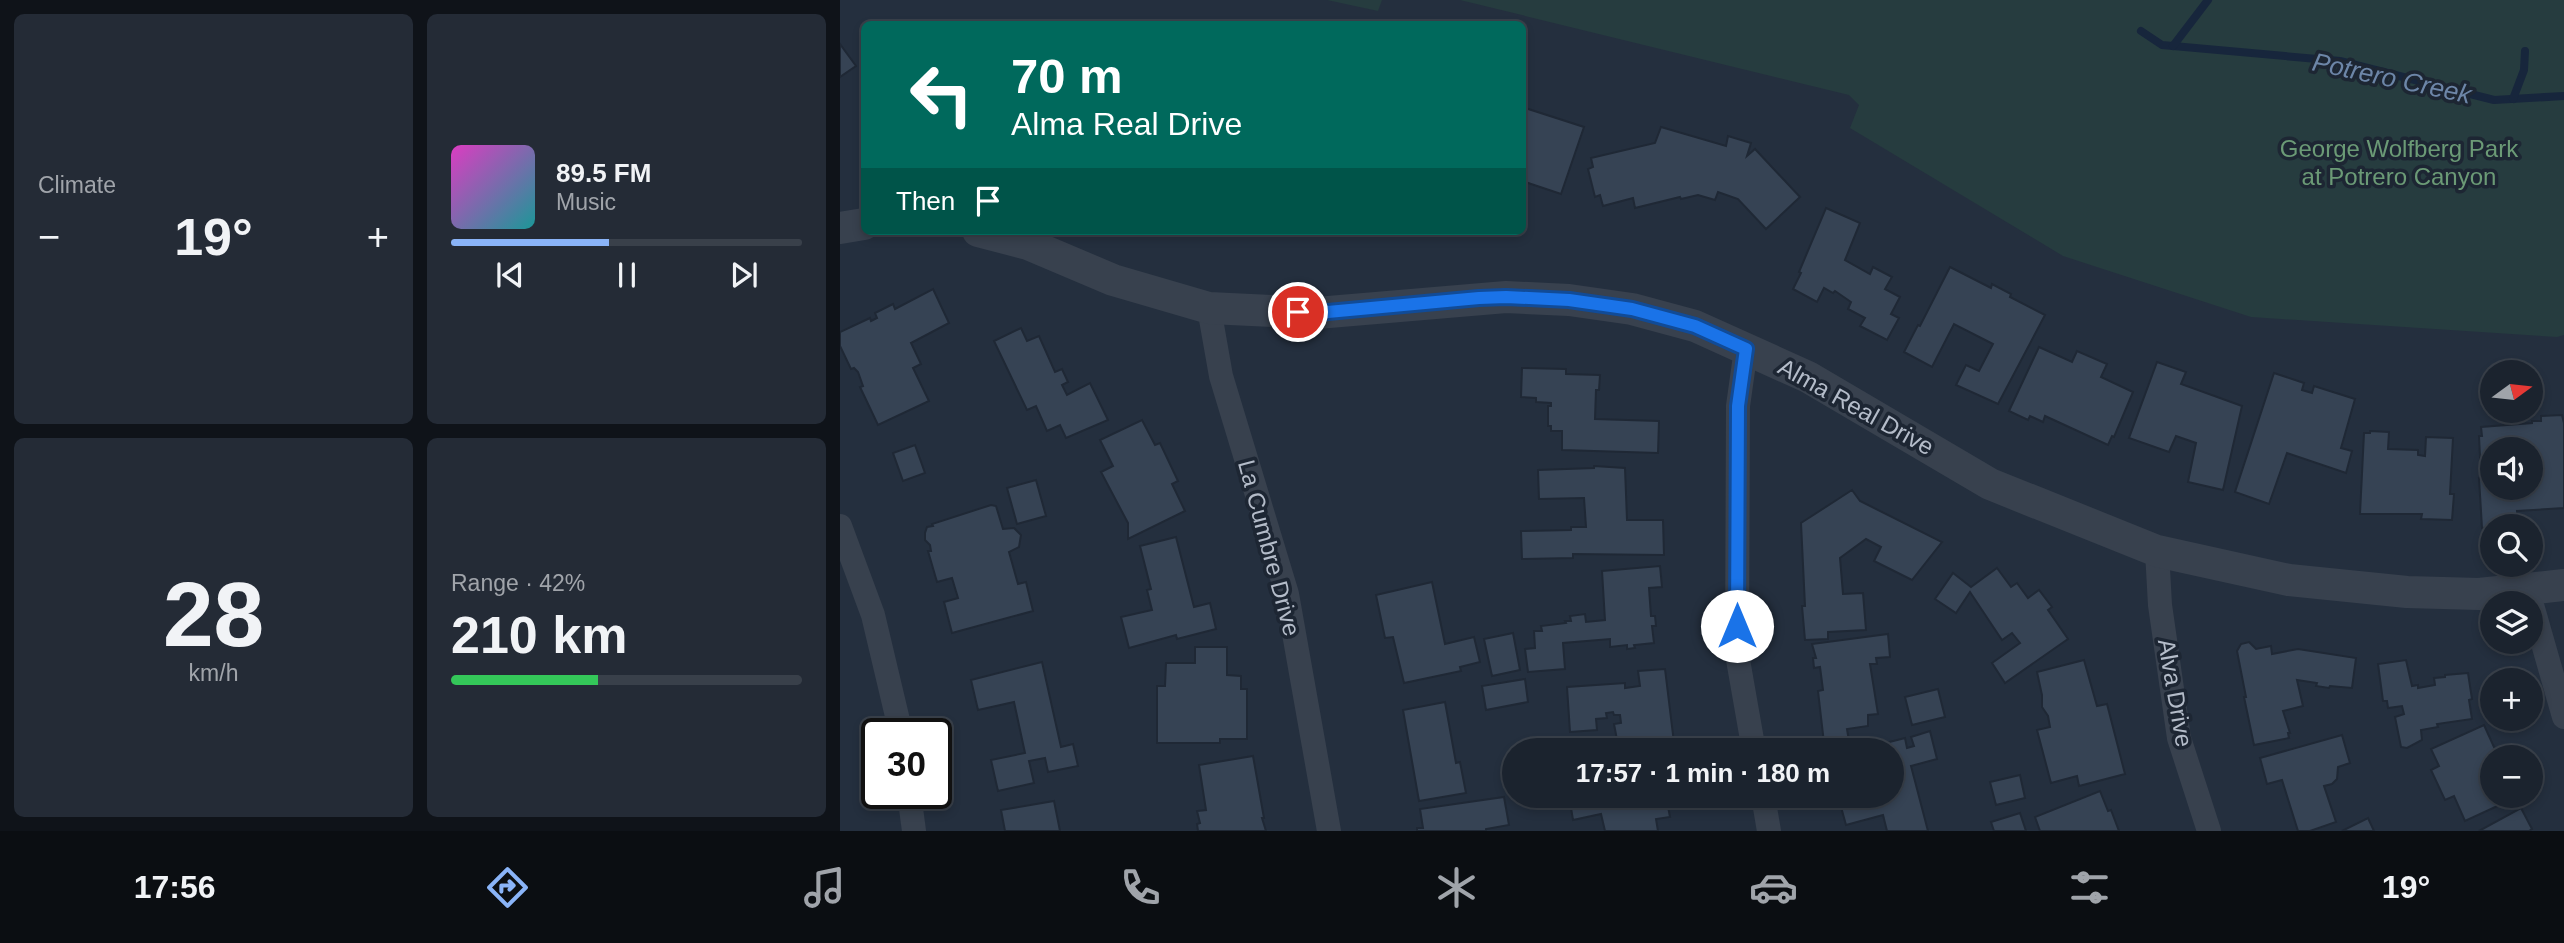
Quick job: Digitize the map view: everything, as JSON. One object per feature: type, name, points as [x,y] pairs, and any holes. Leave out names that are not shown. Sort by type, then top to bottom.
[{"type":"street","points":[[840,228],[861,224]]},
{"type":"street","name":"Alma Real Drive","points":[[993,235],[1028,244],[1113,280],[1209,308],[1317,313],[1506,297],[1569,300],[1632,309],[1695,326],[1808,377],[1990,484],[2157,551],[2289,580],[2407,592],[2480,594]]},
{"type":"street","name":"La Cumbre Drive","points":[[1209,308],[1221,376],[1287,594],[1329,831]]},
{"type":"street","points":[[1746,349],[1738,406],[1737,654],[1753,738]]},
{"type":"street","points":[[840,526],[873,615],[897,718]]},
{"type":"street","name":"Alva Drive","points":[[2157,551],[2160,605],[2179,738],[2209,831]]},
{"type":"street","name":"Alma Real Drive","points":[[2528,591],[2564,585]]},
{"type":"street","points":[[2543,644],[2564,717]]},
{"type":"street","points":[[1765,808],[1769,831]]},
{"type":"street","points":[[911,809],[914,831]]},
{"type":"green space","points":[[1327,0],[1382,0],[1378,11]]},
{"type":"green space","name":"George Wolfberg Park at Potrero Canyon","points":[[1460,0],[2564,0],[2564,335],[2557,337],[2251,317],[2063,256],[1850,128],[1859,105],[1849,95]]},
{"type":"building","points":[[840,44],[856,66],[840,77]]},
{"type":"building","points":[[1526,108],[1584,127],[1561,194],[1526,182]]},
{"type":"building","points":[[1661,127],[1726,146],[1728,136],[1751,143],[1747,156],[1755,149],[1800,197],[1766,229],[1738,199],[1718,192],[1715,200],[1698,195],[1635,208],[1633,198],[1603,206],[1600,195],[1595,197],[1588,169],[1593,167],[1591,158],[1655,143]]},
{"type":"building","points":[[1826,208],[1860,223],[1845,260],[1870,274],[1873,267],[1892,277],[1885,289],[1900,297],[1891,314],[1899,318],[1887,340],[1860,326],[1865,318],[1848,309],[1851,302],[1835,291],[1833,293],[1824,288],[1817,302],[1793,289]]},
{"type":"building","points":[[1950,267],[1991,288],[1992,284],[2011,294],[2010,297],[2045,315],[1998,404],[1956,385],[1966,365],[1979,371],[1993,344],[1954,324],[1932,367],[1904,352]]},
{"type":"building","points":[[933,289],[949,323],[911,343],[921,364],[913,368],[929,401],[878,425],[860,387],[863,386],[858,372],[854,368],[851,369],[840,346],[840,332],[870,318],[871,321],[877,318],[875,313],[893,304],[895,309]]},
{"type":"building","points":[[1021,328],[1027,341],[1039,336],[1055,372],[1062,369],[1068,382],[1062,385],[1067,395],[1090,383],[1108,420],[1066,438],[1060,425],[1047,431],[1036,406],[1027,410],[994,341]]},
{"type":"building","points":[[2039,347],[2072,362],[2077,351],[2107,364],[2101,377],[2133,392],[2108,445],[2045,416],[2043,422],[2030,416],[2028,420],[2009,411]]},
{"type":"building","points":[[2157,362],[2186,372],[2181,384],[2242,406],[2223,490],[2188,482],[2196,443],[2176,436],[2169,452],[2129,438]]},
{"type":"building","points":[[1522,368],[1566,369],[1566,374],[1600,375],[1599,390],[1596,390],[1595,419],[1659,421],[1658,453],[1562,450],[1562,431],[1551,431],[1551,426],[1548,426],[1548,406],[1551,406],[1551,403],[1521,397]]},
{"type":"building","points":[[2274,373],[2304,383],[2302,390],[2312,393],[2314,386],[2355,399],[2341,448],[2352,451],[2346,473],[2287,453],[2269,504],[2235,492]]},
{"type":"building","points":[[2562,415],[2564,508],[2517,511],[2517,514],[2481,514],[2480,500],[2543,500],[2543,437],[2480,437],[2480,457],[2479,436],[2482,436],[2481,427],[2543,424],[2543,416]]},
{"type":"building","points":[[1142,420],[1155,445],[1160,443],[1178,481],[1172,484],[1185,511],[1128,539],[1128,523],[1101,472],[1113,466],[1100,440]]},
{"type":"building","points":[[2389,432],[2388,449],[2418,450],[2418,455],[2425,456],[2426,437],[2453,438],[2450,494],[2454,494],[2452,520],[2421,519],[2422,514],[2360,514],[2364,433]]},
{"type":"building","points":[[915,445],[925,473],[903,481],[893,453]]},
{"type":"building","points":[[1594,466],[1625,468],[1627,520],[1663,520],[1664,555],[1573,554],[1573,558],[1522,559],[1521,531],[1586,527],[1584,498],[1539,499],[1538,470]]},
{"type":"building","points":[[1036,480],[1046,516],[1017,524],[1007,488]]},
{"type":"building","points":[[1852,490],[1860,501],[1942,542],[1912,580],[1874,561],[1881,547],[1866,539],[1840,558],[1843,594],[1863,593],[1866,630],[1828,632],[1828,639],[1805,640],[1801,523]]},
{"type":"building","points":[[991,505],[996,506],[1003,529],[1014,528],[1021,535],[1019,547],[1009,552],[1018,584],[1026,582],[1033,611],[952,633],[944,602],[958,598],[952,578],[937,582],[925,533],[927,527],[933,526],[932,524]]},
{"type":"building","points":[[1176,537],[1194,607],[1210,603],[1216,629],[1177,639],[1176,635],[1129,648],[1121,617],[1152,610],[1147,590],[1151,589],[1140,546]]},
{"type":"building","points":[[1660,566],[1662,587],[1649,588],[1651,616],[1655,616],[1656,626],[1652,626],[1654,643],[1634,645],[1635,648],[1627,649],[1627,645],[1610,647],[1610,639],[1563,643],[1565,669],[1528,672],[1525,649],[1535,648],[1534,631],[1542,631],[1541,626],[1566,623],[1565,621],[1571,621],[1570,616],[1585,614],[1586,622],[1605,620],[1602,571]]},
{"type":"building","points":[[1997,568],[2011,587],[2017,583],[2028,598],[2039,590],[2052,607],[2048,610],[2068,639],[2005,683],[1992,663],[2020,643],[2012,633],[2002,640],[1970,592],[1956,613],[1935,599],[1953,573],[1971,587]]},
{"type":"building","points":[[1432,582],[1445,644],[1474,637],[1480,662],[1460,667],[1461,671],[1404,683],[1393,637],[1385,638],[1376,595]]},
{"type":"building","points":[[1513,633],[1520,670],[1492,676],[1484,639]]},
{"type":"building","points":[[1888,634],[1890,657],[1876,658],[1877,664],[1870,664],[1878,714],[1868,715],[1868,726],[1847,729],[1848,738],[1823,738],[1818,691],[1823,690],[1820,667],[1814,668],[1813,658],[1816,658],[1812,644]]},
{"type":"building","points":[[2249,642],[2256,649],[2271,646],[2272,654],[2298,649],[2356,658],[2352,688],[2329,688],[2297,680],[2303,706],[2283,711],[2289,738],[2254,745],[2237,651],[2241,644]]},
{"type":"building","points":[[1195,647],[1227,647],[1227,675],[1241,676],[1241,689],[1247,689],[1247,739],[1220,739],[1220,743],[1157,743],[1157,686],[1165,686],[1166,663],[1195,663]]},
{"type":"building","points":[[2084,660],[2097,706],[2107,704],[2125,774],[2079,786],[2077,776],[2051,783],[2037,730],[2050,727],[2048,716],[2042,707],[2037,672]]},
{"type":"building","points":[[2406,660],[2412,686],[2418,685],[2418,688],[2435,685],[2434,678],[2468,673],[2472,719],[2437,724],[2438,727],[2421,730],[2422,740],[2407,748],[2401,747],[2395,717],[2404,714],[2402,706],[2388,708],[2387,701],[2383,701],[2378,664]]},
{"type":"building","points":[[1042,662],[1061,747],[1073,744],[1078,766],[1048,772],[1045,758],[1029,761],[1034,783],[998,791],[991,760],[1025,753],[1014,702],[978,710],[971,680]]},
{"type":"building","points":[[1665,669],[1673,738],[1617,738],[1614,724],[1621,723],[1620,715],[1614,715],[1613,712],[1606,713],[1607,718],[1596,719],[1597,730],[1570,732],[1567,687],[1625,683],[1625,688],[1640,686],[1638,671]]},
{"type":"building","points":[[1525,679],[1528,702],[1486,710],[1482,686]]},
{"type":"building","points":[[1938,689],[1945,717],[1912,725],[1905,697]]},
{"type":"building","points":[[1445,702],[1456,763],[1460,762],[1466,793],[1419,801],[1403,710]]},
{"type":"building","points":[[2480,727],[2480,731],[2487,731],[2493,745],[2480,745],[2480,808],[2493,808],[2465,821],[2454,796],[2445,800],[2431,770],[2439,766],[2431,749]]},
{"type":"building","points":[[1930,731],[1937,759],[1911,766],[1928,831],[1887,831],[1883,815],[1846,825],[1841,808],[1904,808],[1904,738],[1907,748],[1914,746],[1911,737]]},
{"type":"building","points":[[2342,735],[2350,763],[2338,767],[2337,779],[2324,786],[2336,822],[2310,831],[2298,831],[2282,780],[2267,784],[2260,758]]},
{"type":"building","points":[[1253,756],[1266,831],[1198,831],[1197,824],[1200,823],[1197,811],[1206,810],[1199,765]]},
{"type":"building","points":[[2020,775],[2025,798],[1996,805],[1990,782]]},
{"type":"building","points":[[2100,791],[2119,831],[2040,831],[2035,817]]},
{"type":"building","points":[[1502,797],[1502,808],[1506,808],[1509,825],[1486,831],[1417,831],[1417,828],[1423,828],[1420,809]]},
{"type":"building","points":[[1054,801],[1060,831],[1005,831],[1001,810]]},
{"type":"building","points":[[1571,808],[1668,808],[1670,817],[1656,819],[1658,831],[1605,831],[1601,814],[1573,820]]},
{"type":"building","points":[[2521,808],[2532,829],[2529,831],[2479,831]]},
{"type":"building","points":[[2020,813],[2026,831],[1994,831],[1991,822]]},
{"type":"building","points":[[2368,818],[2374,831],[2342,831]]},
{"type":"waterway","points":[[2173,46],[2208,0]]},
{"type":"waterway","name":"Potrero Creek","points":[[2141,31],[2162,45],[2340,61],[2494,100],[2564,96]]},
{"type":"waterway","points":[[2513,99],[2524,70],[2525,51]]},
{"type":"route","points":[[1298,312],[1317,313],[1506,297],[1569,300],[1632,309],[1695,326],[1746,349],[1738,406],[1737,626]]}]
